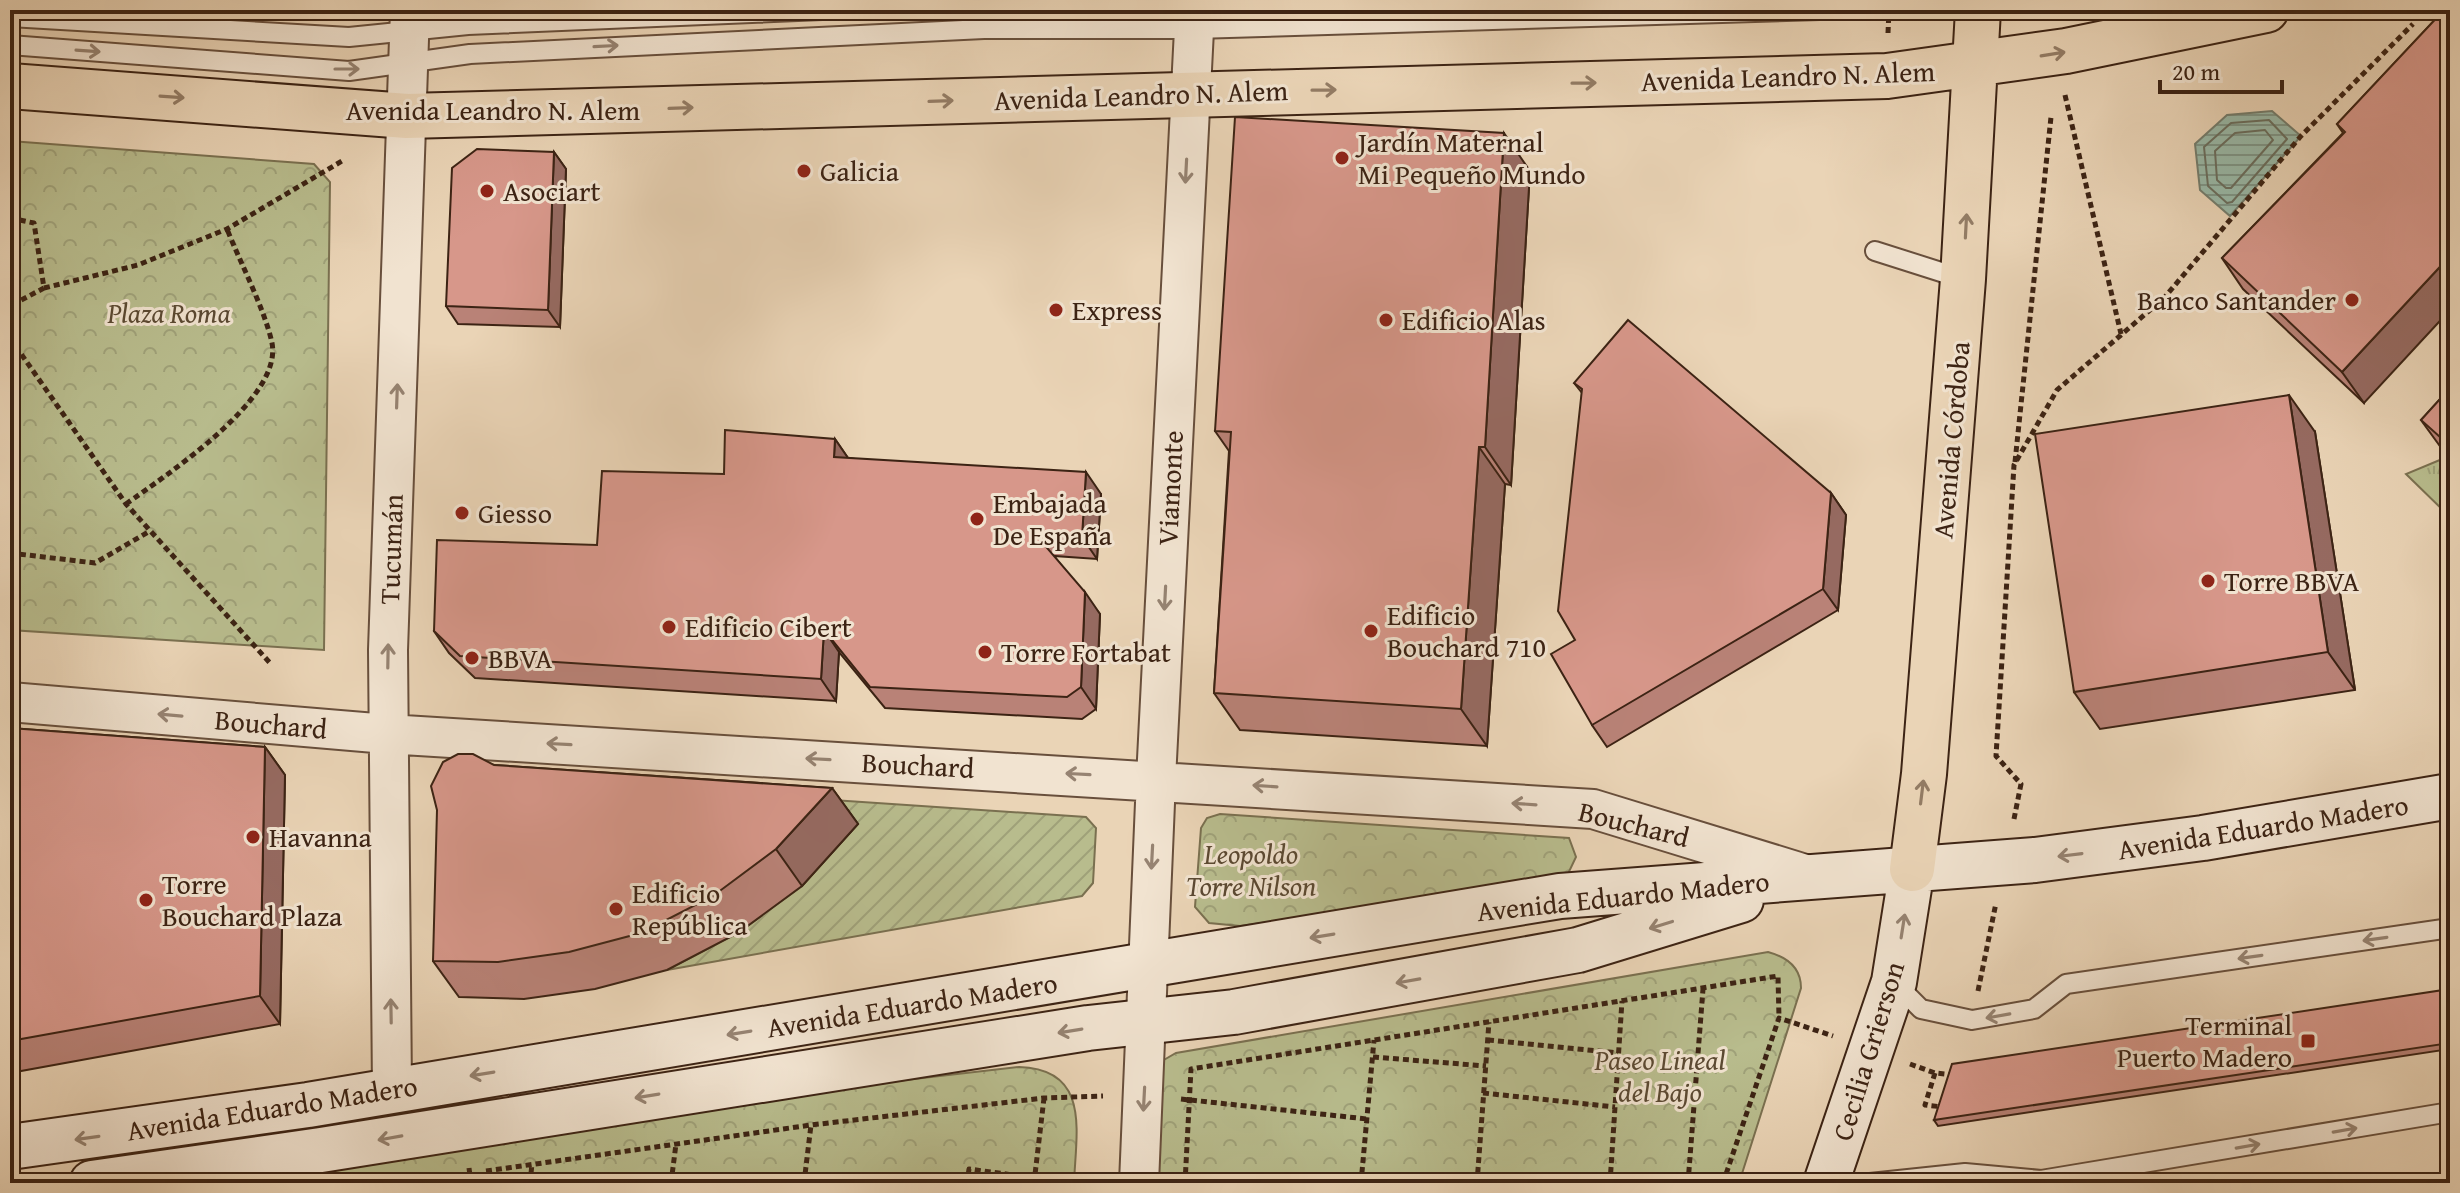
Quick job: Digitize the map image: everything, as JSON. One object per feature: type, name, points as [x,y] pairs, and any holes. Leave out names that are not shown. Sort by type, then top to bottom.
[{"type":"main road","name":"Avenida Córdoba","points":[[1912,869],[1924,774],[1963,279],[1978,10]]},
{"type":"main road","name":"Avenida Leandro N. Alem","points":[[10,86],[407,116],[1887,76],[1976,66],[2266,10]]},
{"type":"main road","name":"Avenida Eduardo Madero","points":[[10,1147],[293,1107],[1560,896],[2004,862],[2203,838],[2441,800]]},
{"type":"main road","name":"Cecilia Grierson","points":[[1826,1183],[1894,982],[1912,869]]},
{"type":"main road","name":"Avenida Eduardo Madero","points":[[92,1183],[1147,1021],[1234,1012],[1578,950],[1816,877]]},
{"type":"street","name":"Viamonte","points":[[1139,1183],[1147,966],[1195,19]]},
{"type":"street","name":"Tucumán","points":[[392,1089],[387,734],[409,35]]},
{"type":"street","name":"Bouchard","points":[[10,702],[387,734],[1156,779],[1593,809],[1816,877]]},
{"type":"lane","points":[[10,17],[349,37],[409,35],[468,25],[822,10]]},
{"type":"lane","points":[[10,45],[349,71],[409,35],[470,54],[1195,19],[1820,10]]},
{"type":"lane","points":[[1875,251],[1963,279]]},
{"type":"lane","points":[[1894,982],[1921,1009],[1972,1020],[2034,1009],[2066,984],[2450,928]]},
{"type":"lane","points":[[1870,1183],[1965,1173],[2041,1180],[2450,1112]]},
{"type":"path","points":[[2014,465],[2057,390],[2164,298],[2301,136],[2413,24]]},
{"type":"path","points":[[2065,102],[2122,335]]},
{"type":"path","points":[[1972,1020],[2021,784],[1996,756],[2014,465],[2051,117]]},
{"type":"path","points":[[10,306],[44,288],[138,265],[227,229],[342,161]]},
{"type":"path","points":[[10,218],[34,223],[44,288]]},
{"type":"path","points":[[126,504],[223,429],[266,382],[273,345],[227,229]]},
{"type":"path","points":[[10,338],[126,504],[270,663]]},
{"type":"path","points":[[10,553],[95,563],[150,531]]},
{"type":"path","points":[[1185,1183],[1191,1069],[1778,976],[1779,1018],[1723,1183]]},
{"type":"path","points":[[1688,1183],[1703,988]]},
{"type":"path","points":[[1610,1183],[1622,1001]]},
{"type":"path","points":[[1779,1018],[1935,1073],[1962,1076]]},
{"type":"path","points":[[1477,1183],[1489,1022]]},
{"type":"path","points":[[1361,1183],[1374,1040]]},
{"type":"path","points":[[1488,1040],[1618,1053]]},
{"type":"path","points":[[1373,1057],[1486,1066]]},
{"type":"path","points":[[1935,1073],[1925,1105],[1952,1108]]},
{"type":"path","points":[[1483,1093],[1615,1107]]},
{"type":"path","points":[[456,1175],[811,1125],[1044,1098],[1144,1095],[1367,1119]]},
{"type":"path","points":[[967,1183],[969,1169],[1035,1180],[1044,1098]]},
{"type":"path","points":[[811,1125],[805,1180],[861,1183]]},
{"type":"path","points":[[671,1183],[676,1144]]},
{"type":"path","points":[[530,1183],[532,1164]]},
{"type":"green space","name":"Plaza Roma","points":[[10,141],[314,164],[330,182],[324,650],[10,630]]},
{"type":"green space","points":[[2447,457],[2450,460],[2450,517],[2406,474]]},
{"type":"green space","points":[[742,794],[1086,817],[1096,828],[1093,883],[1082,896],[667,970],[738,933],[802,886],[857,825]]},
{"type":"green space","name":"Leopoldo Torre Nilson","points":[[1220,814],[1569,838],[1576,857],[1565,880],[1240,926],[1209,923],[1195,907],[1201,828],[1207,818]]},
{"type":"green space","name":"Paseo Lineal del Bajo","points":[[1768,952],[1792,964],[1799,974],[1801,988],[1739,1183],[1150,1183],[1162,1061],[1176,1053]]},
{"type":"green space","points":[[1019,1067],[1042,1070],[1058,1079],[1069,1091],[1076,1124],[1074,1183],[198,1183],[654,1109]]},
{"type":"water","points":[[2272,111],[2301,136],[2230,216],[2200,190],[2195,144],[2227,115]]},
{"type":"building","points":[[2444,10],[2450,10],[2450,256],[2342,372],[2222,258],[2345,132],[2337,124]]},
{"type":"building","points":[[1235,117],[1504,133],[1485,447],[1479,447],[1461,709],[1214,693],[1231,432],[1215,431]]},
{"type":"building","points":[[477,149],[554,152],[548,310],[446,306],[452,168]]},
{"type":"building","points":[[1628,320],[1831,493],[1823,589],[1592,725],[1551,654],[1575,640],[1558,611],[1582,389],[1574,383]]},
{"type":"building","points":[[2450,388],[2450,446],[2421,420]]},
{"type":"building","name":"Torre BBVA","points":[[2289,395],[2328,652],[2074,692],[2035,434]]},
{"type":"building","points":[[725,430],[835,439],[834,457],[1086,472],[1082,537],[1035,534],[1085,592],[1081,687],[1067,697],[870,687],[824,630],[821,679],[460,656],[434,631],[437,540],[597,545],[602,471],[724,474]]},
{"type":"building","name":"Torre Bouchard Plaza","points":[[10,728],[265,747],[260,996],[10,1041]]},
{"type":"building","points":[[458,754],[473,754],[494,765],[832,788],[776,849],[713,896],[641,933],[569,952],[498,962],[433,961],[437,810],[431,786],[443,762]]},
{"type":"building","points":[[2450,989],[2450,1043],[1934,1120],[1952,1064]]},
{"type":"place","name":"Jardín Maternal Mi Pequeño Mundo","points":[[1342,158]]},
{"type":"place","name":"Galicia","points":[[804,171]]},
{"type":"place","name":"Asociart","points":[[487,191]]},
{"type":"place","name":"Banco Santander","points":[[2352,300]]},
{"type":"place","name":"Express","points":[[1056,310]]},
{"type":"place","name":"Edificio Alas","points":[[1386,320]]},
{"type":"place","name":"Giesso","points":[[462,513]]},
{"type":"place","name":"Embajada De España","points":[[977,519]]},
{"type":"place","name":"Torre BBVA","points":[[2208,581]]},
{"type":"place","name":"Edificio Cibert","points":[[669,627]]},
{"type":"place","name":"Edificio Bouchard 710","points":[[1371,631]]},
{"type":"place","name":"Torre Fortabat","points":[[985,652]]},
{"type":"place","name":"BBVA","points":[[472,658]]},
{"type":"place","name":"Havanna","points":[[253,837]]},
{"type":"place","name":"Torre Bouchard Plaza","points":[[146,900]]},
{"type":"place","name":"Edificio República","points":[[616,909]]},
{"type":"place","name":"Terminal Puerto Madero","points":[[2308,1041]]}]
